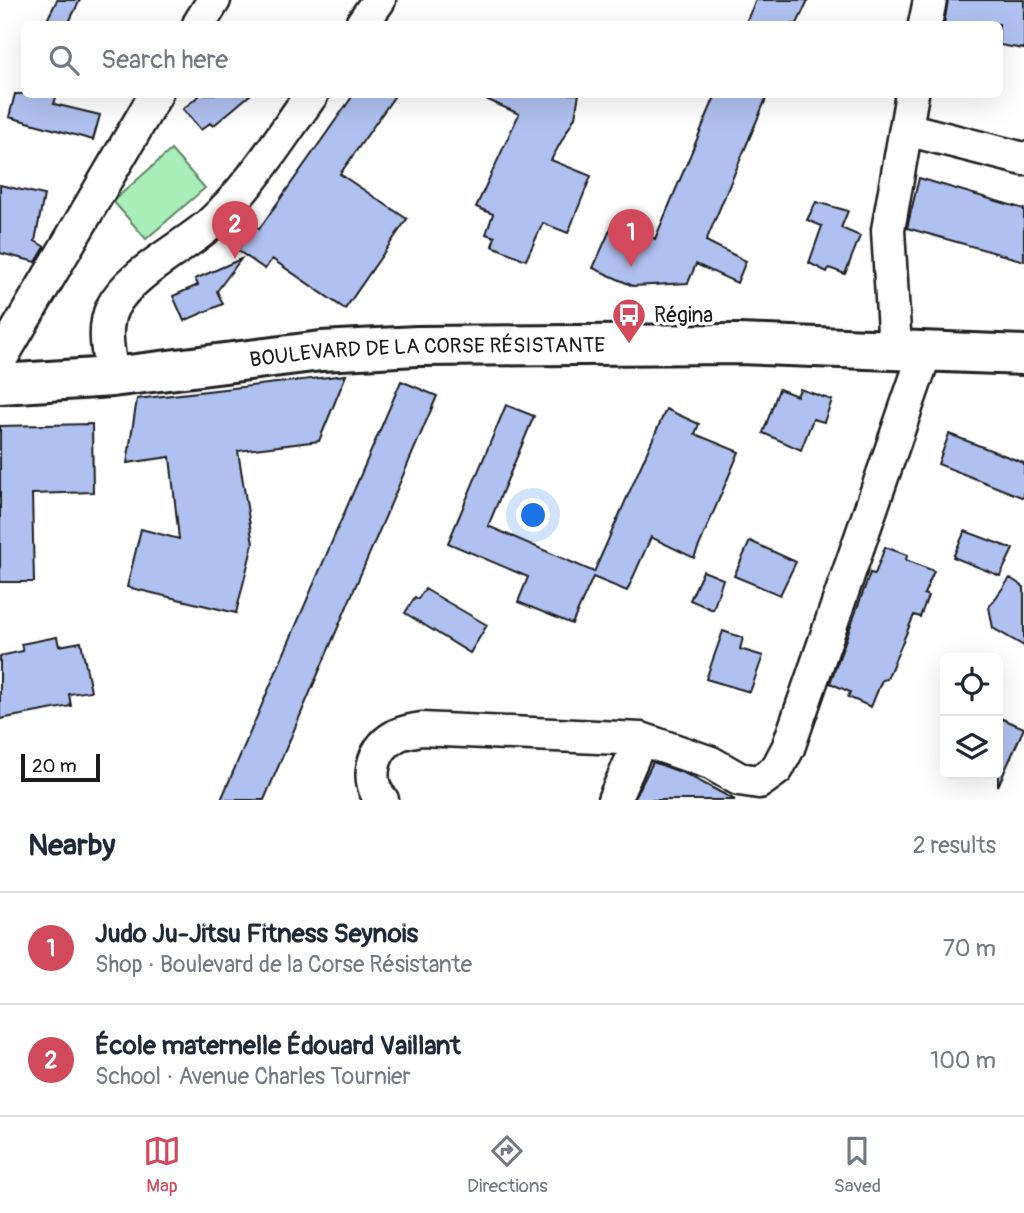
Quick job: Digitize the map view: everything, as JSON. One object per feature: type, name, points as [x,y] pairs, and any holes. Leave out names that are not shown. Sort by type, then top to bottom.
[{"type":"street","points":[[201,21],[214,0]]},
{"type":"street","points":[[364,21],[379,0]]},
{"type":"street","points":[[926,21],[930,0]]},
{"type":"street","points":[[0,360],[154,98]]},
{"type":"street","points":[[112,377],[106,327],[113,307],[135,281],[210,224],[253,176],[309,98]]},
{"type":"street","points":[[382,800],[371,776],[376,755],[393,737],[421,729],[641,739],[711,763],[739,779],[759,782],[777,769],[788,748],[911,350],[888,230],[911,98]]},
{"type":"street","points":[[906,129],[1024,159]]},
{"type":"street","name":"BOULEVARD DE LA CORSE RÉSISTANTE","points":[[0,384],[112,377],[321,351],[417,346],[738,344],[1024,355]]},
{"type":"street","points":[[614,800],[641,739]]},
{"type":"green space","points":[[171,150],[205,188],[146,239],[113,201]]},
{"type":"building","points":[[57,0],[80,0],[70,21],[46,21]]},
{"type":"building","points":[[756,0],[808,0],[798,21],[746,21]]},
{"type":"building","points":[[948,0],[1024,0],[1024,49],[1003,46],[1003,21],[944,21]]},
{"type":"building","points":[[15,94],[21,94],[21,98],[56,98],[54,104],[100,115],[93,140],[9,117]]},
{"type":"building","points":[[196,98],[246,98],[213,126],[210,123],[201,130],[183,109]]},
{"type":"building","points":[[351,98],[393,98],[340,174],[407,219],[345,309],[272,259],[265,269],[237,250],[255,226],[259,229]]},
{"type":"building","points":[[484,98],[578,98],[575,117],[551,160],[591,176],[568,233],[543,223],[526,260],[492,246],[495,237],[486,234],[493,214],[476,207],[519,114]]},
{"type":"building","points":[[714,98],[766,98],[706,241],[746,261],[737,283],[696,264],[688,283],[633,286],[593,268],[614,221],[655,239]]},
{"type":"building","points":[[919,178],[1024,209],[1024,261],[907,228]]},
{"type":"building","points":[[0,185],[44,195],[35,241],[45,247],[36,262],[0,253]]},
{"type":"building","points":[[816,202],[848,211],[841,228],[860,236],[845,274],[829,268],[827,272],[809,263],[822,226],[807,220]]},
{"type":"building","points":[[241,259],[217,291],[223,304],[184,321],[173,296],[198,285],[195,279]]},
{"type":"building","points":[[346,375],[319,441],[238,451],[253,544],[236,613],[127,587],[141,529],[179,539],[170,457],[127,463],[137,399]]},
{"type":"building","points":[[401,381],[437,396],[264,800],[221,800]]},
{"type":"building","points":[[779,389],[797,396],[800,389],[832,400],[824,422],[813,419],[801,450],[763,433]]},
{"type":"building","points":[[506,405],[534,416],[488,526],[594,572],[666,409],[699,424],[695,434],[739,452],[694,558],[651,537],[627,591],[593,577],[572,624],[518,602],[528,577],[448,543]]},
{"type":"building","points":[[92,424],[93,492],[32,494],[34,582],[0,582],[0,426]]},
{"type":"building","points":[[949,434],[1024,463],[1024,498],[938,464]]},
{"type":"building","points":[[965,531],[1013,549],[1000,576],[953,557]]},
{"type":"building","points":[[750,541],[796,562],[780,595],[734,576]]},
{"type":"building","points":[[885,547],[907,555],[906,560],[934,571],[924,594],[928,596],[920,617],[914,615],[887,679],[882,680],[871,707],[848,697],[850,692],[830,683],[870,573],[875,574]]},
{"type":"building","points":[[703,571],[723,579],[713,610],[690,600]]},
{"type":"building","points":[[1010,578],[1024,587],[1024,646],[993,628],[989,607]]},
{"type":"building","points":[[425,589],[487,625],[470,653],[405,613],[415,597],[418,599]]},
{"type":"building","points":[[723,631],[743,638],[740,649],[763,656],[750,692],[706,679]]},
{"type":"building","points":[[57,637],[59,646],[81,642],[91,691],[69,694],[71,706],[0,719],[0,656],[23,651],[21,644]]},
{"type":"building","points":[[1003,719],[1024,728],[1003,775]]},
{"type":"building","points":[[653,762],[686,774],[735,800],[634,800]]},
{"type":"place","name":"École maternelle Édouard Vaillant","points":[[235,259]]},
{"type":"place","name":"Judo Ju-Jitsu Fitness Seynois","points":[[631,267]]},
{"type":"place","name":"Régina","points":[[629,345]]}]
